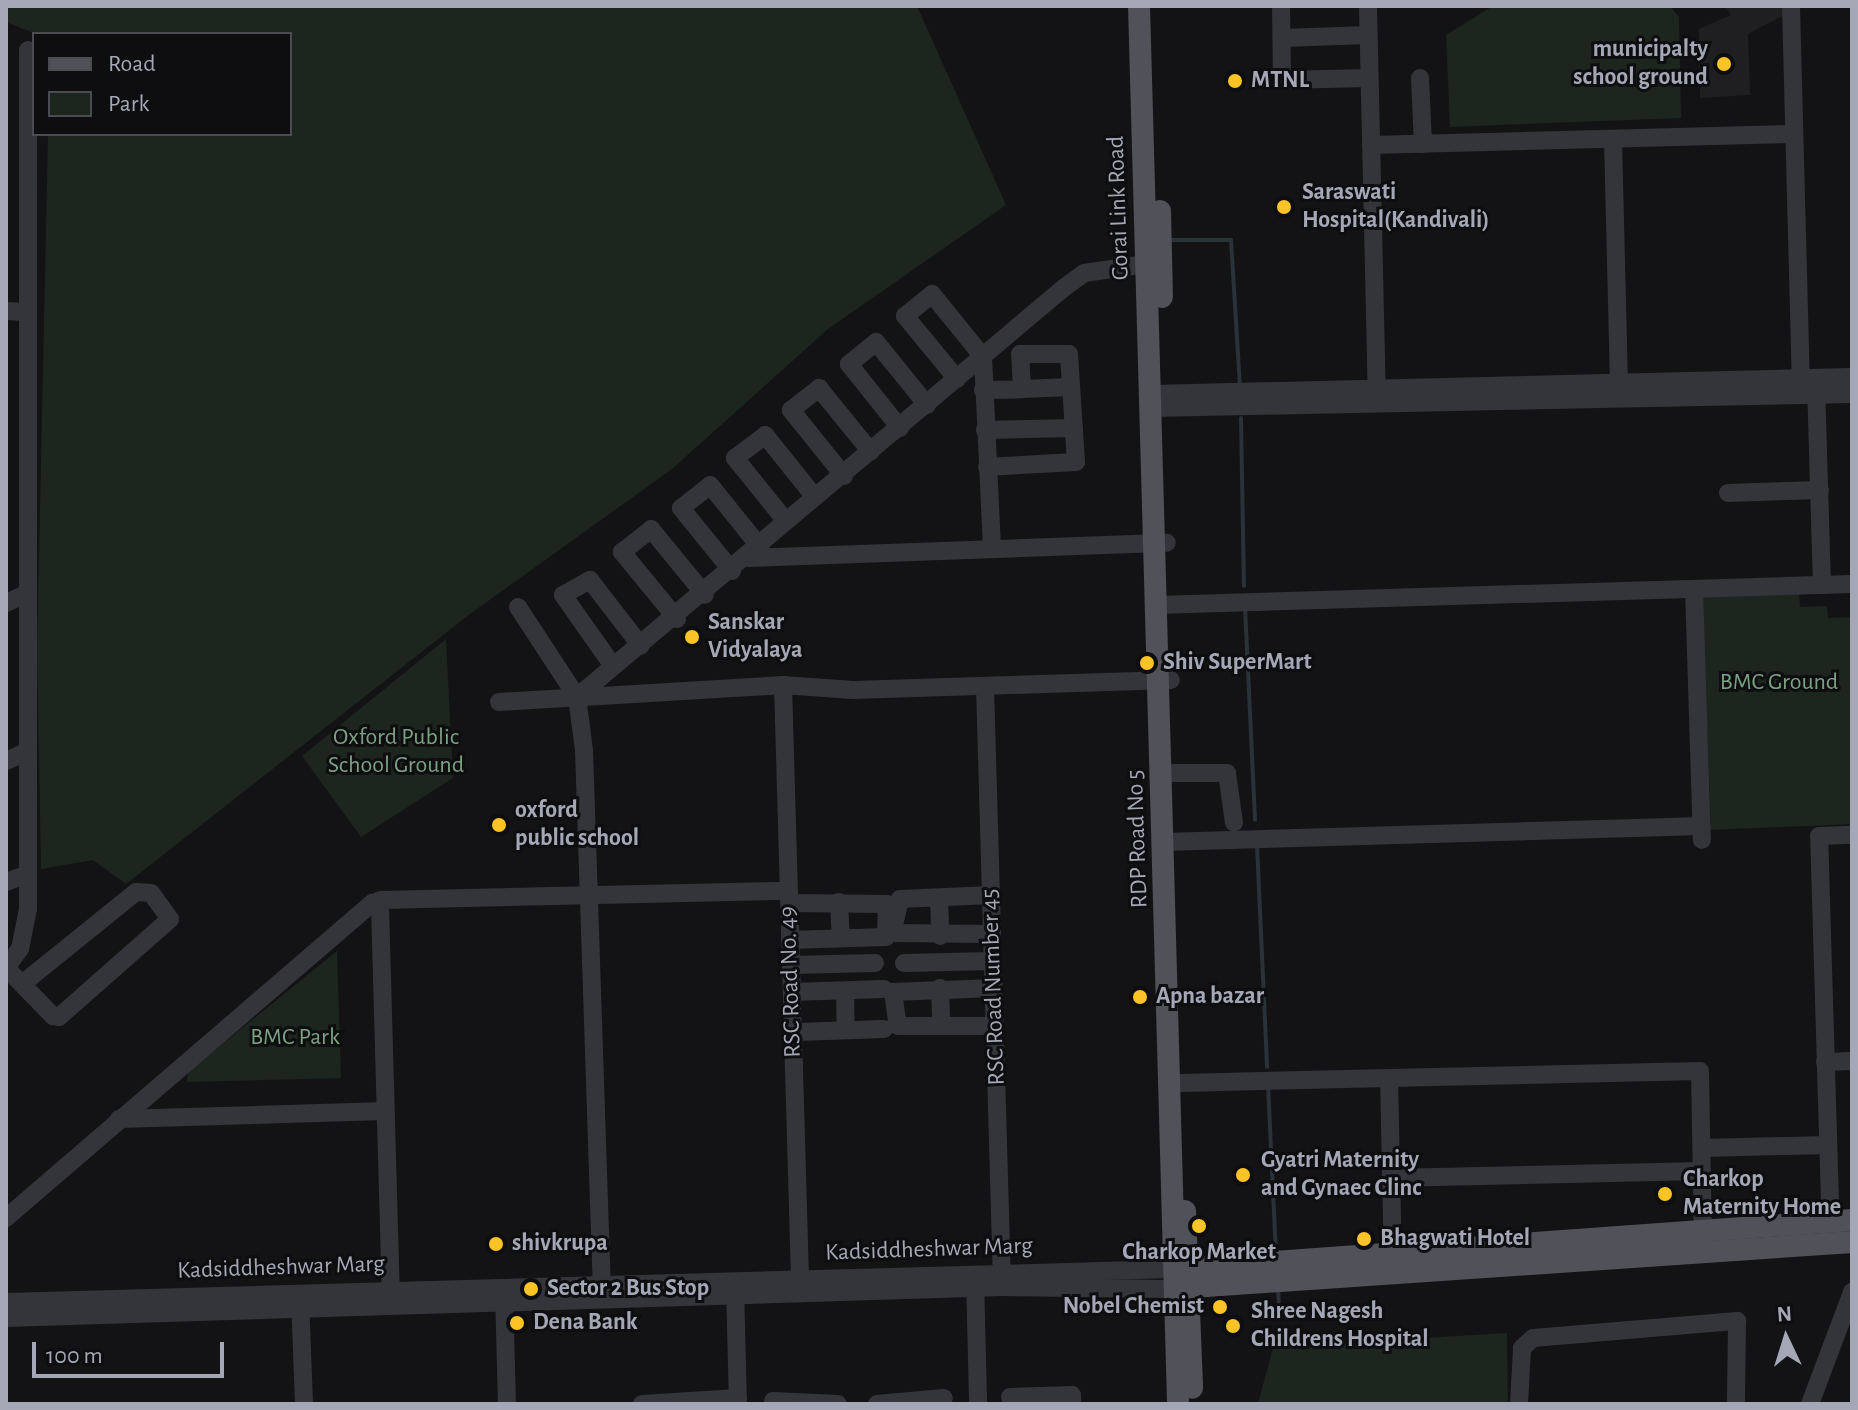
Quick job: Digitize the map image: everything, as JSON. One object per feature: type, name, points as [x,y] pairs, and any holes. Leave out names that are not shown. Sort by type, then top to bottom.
[{"type":"main road","name":"Gorai Link Road","points":[[1139,6],[1151,152],[1158,400]]},
{"type":"main road","name":"Gorai Link Road","points":[[1151,152],[1154,6]]},
{"type":"main road","name":"RDP Road No 5","points":[[1158,400],[1162,605],[1173,773],[1169,842],[1181,1083],[1182,1278]]},
{"type":"main road","name":"RDP Road No 5","points":[[1166,680],[1182,1278]]},
{"type":"main road","name":"Kadsiddheshwar Marg","points":[[1182,1278],[1841,1232]]},
{"type":"main road","points":[[1178,1404],[1184,1368],[1182,1278]]},
{"type":"main road","points":[[1184,1368],[1192,1404]]},
{"type":"street","points":[[1281,6],[1282,80],[1369,78]]},
{"type":"street","points":[[1368,6],[1377,395]]},
{"type":"street","points":[[1791,6],[1794,134],[1808,386],[1820,490],[1822,585]]},
{"type":"street","points":[[1282,38],[1368,35]]},
{"type":"street","points":[[22,984],[136,892],[151,893],[170,919],[66,1015],[53,1016],[6,968],[20,949],[28,874],[28,50]]},
{"type":"street","points":[[1420,78],[1423,144]]},
{"type":"street","points":[[1371,145],[1794,134]]},
{"type":"street","points":[[1613,139],[1619,390]]},
{"type":"street","points":[[577,697],[677,619],[1084,273],[1154,262]]},
{"type":"street","points":[[957,379],[905,316],[932,294],[983,357],[992,549]]},
{"type":"street","points":[[6,311],[28,312]]},
{"type":"street","points":[[900,428],[849,364],[876,342],[927,405]]},
{"type":"street","points":[[987,467],[1076,462],[1069,354],[1020,354],[1022,389]]},
{"type":"street","points":[[1158,400],[1808,386],[1852,377]]},
{"type":"street","points":[[1808,386],[1852,394]]},
{"type":"street","points":[[983,390],[1071,387]]},
{"type":"street","points":[[844,476],[791,410],[819,388],[871,452]]},
{"type":"street","points":[[985,430],[1074,428]]},
{"type":"street","points":[[785,520],[735,458],[765,435],[814,496]]},
{"type":"street","points":[[732,571],[681,508],[710,485],[755,553]]},
{"type":"street","points":[[1728,493],[1820,490]]},
{"type":"street","points":[[677,619],[622,552],[651,529],[705,595]]},
{"type":"street","points":[[755,553],[1162,543]]},
{"type":"street","points":[[613,666],[563,595],[590,580],[641,646]]},
{"type":"street","points":[[1162,605],[1852,584]]},
{"type":"street","points":[[1169,842],[1702,833],[1694,589]]},
{"type":"street","points":[[6,603],[28,593]]},
{"type":"street","points":[[518,607],[577,697],[589,897],[602,1292]]},
{"type":"street","points":[[589,635],[617,614]]},
{"type":"street","points":[[499,702],[783,685],[985,686],[1166,680]]},
{"type":"street","name":"RSC Road No. 49","points":[[783,685],[800,1279]]},
{"type":"street","name":"RSC Road Number 45","points":[[985,686],[1002,1280]]},
{"type":"street","points":[[6,761],[28,751]]},
{"type":"street","points":[[1173,773],[1227,773],[1234,823]]},
{"type":"street","points":[[1841,1232],[1828,1145],[1819,836],[1852,835]]},
{"type":"street","points":[[6,882],[28,874]]},
{"type":"street","points":[[991,895],[894,902],[892,933],[940,936],[992,934]]},
{"type":"street","points":[[391,1299],[380,900],[789,897],[887,904],[886,937],[790,940]]},
{"type":"street","points":[[939,898],[940,936]]},
{"type":"street","points":[[6,1218],[373,902]]},
{"type":"street","points":[[839,902],[841,938]]},
{"type":"street","points":[[904,963],[992,961]]},
{"type":"street","points":[[791,965],[875,963]]},
{"type":"street","points":[[940,988],[941,1026]]},
{"type":"street","points":[[994,988],[893,992],[898,1026],[995,1026]]},
{"type":"street","points":[[792,992],[884,989]]},
{"type":"street","points":[[845,991],[846,1030]]},
{"type":"street","points":[[798,1032],[884,1029]]},
{"type":"street","points":[[1825,1062],[1852,1061]]},
{"type":"street","points":[[1181,1083],[1700,1071],[1703,1241]]},
{"type":"street","points":[[1389,1078],[1392,1262]]},
{"type":"street","points":[[119,1119],[385,1111]]},
{"type":"street","points":[[1702,1148],[1828,1145]]},
{"type":"street","points":[[1391,1178],[1702,1171]]},
{"type":"street","name":"Kadsiddheshwar Marg","points":[[6,1302],[300,1301],[1002,1280],[1182,1278]]},
{"type":"street","name":"Kadsiddheshwar Marg","points":[[735,1288],[800,1279],[975,1281]]},
{"type":"street","points":[[975,1281],[978,1404]]},
{"type":"street","points":[[642,1404],[738,1401],[735,1288]]},
{"type":"street","points":[[1810,1404],[1852,1292]]},
{"type":"street","points":[[504,1295],[507,1404]]},
{"type":"street","points":[[300,1301],[304,1404]]},
{"type":"street","name":"Kadsiddheshwar Marg","points":[[6,1318],[300,1301]]},
{"type":"street","points":[[1519,1404],[1522,1348],[1533,1338],[1737,1321],[1736,1404]]},
{"type":"street","points":[[1010,1397],[1072,1395],[1072,1404]]},
{"type":"street","points":[[877,1404],[944,1398]]},
{"type":"street","points":[[773,1401],[838,1404]]},
{"type":"shaded area","name":"municipalty school ground","points":[[1725,6],[1785,6],[1786,14],[1748,34],[1750,95],[1700,98],[1699,29],[1731,15]]},
{"type":"green space","points":[[6,6],[917,6],[1006,205],[828,329],[672,469],[470,614],[126,884],[93,860],[41,869],[37,650],[48,136],[292,136],[292,32],[32,32],[6,22]]},
{"type":"green space","points":[[1493,6],[1670,6],[1679,17],[1681,118],[1450,127],[1446,35]]},
{"type":"green space","name":"BMC Ground","points":[[1799,591],[1800,607],[1827,606],[1828,618],[1852,617],[1852,824],[1711,830],[1702,595]]},
{"type":"green space","name":"Oxford Public School Ground","points":[[446,639],[453,778],[361,837],[302,756]]},
{"type":"green space","name":"BMC Park","points":[[337,951],[341,1078],[187,1082],[188,1072]]},
{"type":"green space","points":[[1507,1333],[1508,1404],[1258,1404],[1273,1347]]},
{"type":"waterway","points":[[1170,240],[1231,240],[1240,387]]},
{"type":"waterway","points":[[1241,418],[1244,586]]},
{"type":"waterway","points":[[1245,607],[1255,820]]},
{"type":"waterway","points":[[1257,845],[1267,1067]]},
{"type":"waterway","points":[[1268,1085],[1276,1256]]},
{"type":"waterway","points":[[1278,1290],[1279,1303]]},
{"type":"place","name":"municipalty school ground","points":[[1724,64]]},
{"type":"place","name":"MTNL","points":[[1235,81]]},
{"type":"place","name":"Saraswati Hospital(Kandivali)","points":[[1284,207]]},
{"type":"place","name":"Sanskar Vidyalaya","points":[[692,637]]},
{"type":"place","name":"Shiv SuperMart","points":[[1147,663]]},
{"type":"place","name":"oxford public school","points":[[499,825]]},
{"type":"place","name":"Apna bazar","points":[[1140,997]]},
{"type":"place","name":"Gyatri Maternity and Gynaec Clinc","points":[[1243,1175]]},
{"type":"place","name":"Charkop Maternity Home","points":[[1665,1194]]},
{"type":"place","name":"Charkop Market","points":[[1199,1226]]},
{"type":"place","name":"Bhagwati Hotel","points":[[1364,1239]]},
{"type":"place","name":"shivkrupa","points":[[496,1244]]},
{"type":"place","name":"Sector 2 Bus Stop","points":[[531,1289]]},
{"type":"place","name":"Nobel Chemist","points":[[1220,1307]]},
{"type":"place","name":"Dena Bank","points":[[517,1323]]},
{"type":"place","name":"Shree Nagesh Childrens Hospital","points":[[1233,1326]]}]
